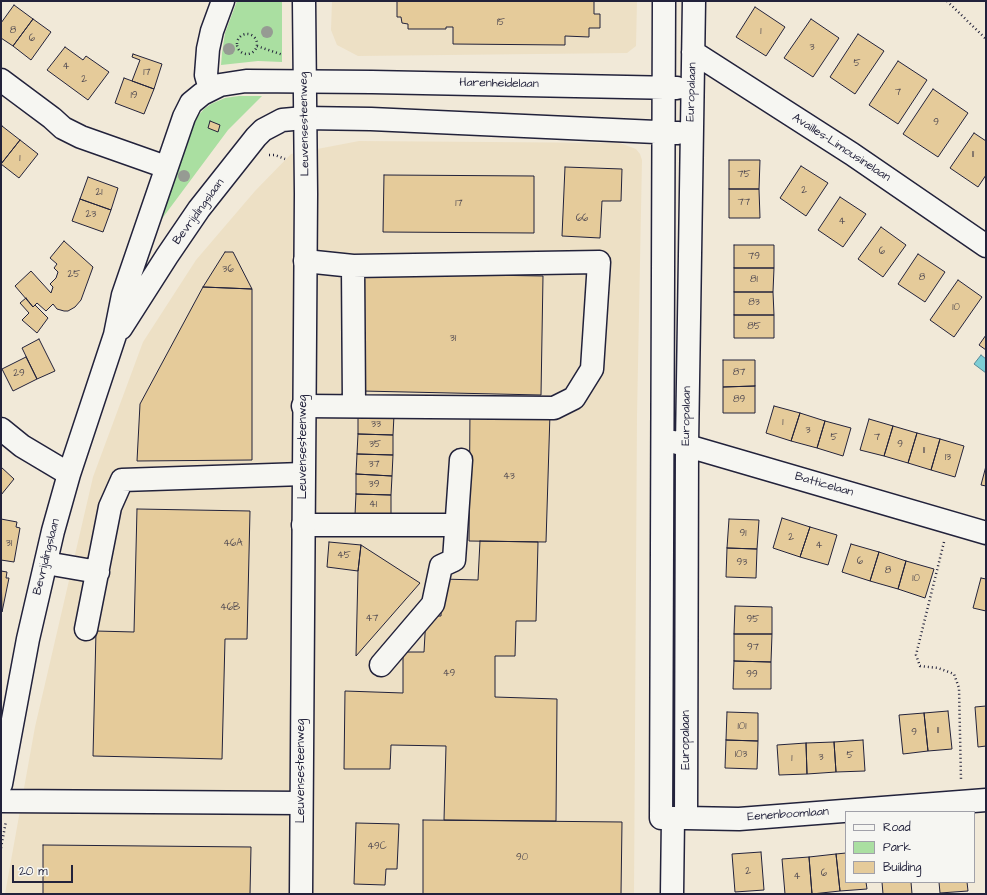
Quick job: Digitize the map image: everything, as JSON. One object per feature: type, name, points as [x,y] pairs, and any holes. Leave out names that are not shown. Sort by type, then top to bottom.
[{"type":"street","points":[[210,89],[206,75],[208,49],[212,31],[223,1]]},
{"type":"street","name":"Leuvensesteenweg","points":[[301,894],[303,406],[306,261],[304,1]]},
{"type":"street","name":"Europalaan","points":[[664,1],[661,818],[679,818]]},
{"type":"street","name":"Europalaan","points":[[672,894],[679,818],[694,1]]},
{"type":"street","name":"Availles-Limousinelaan","points":[[693,52],[852,154],[986,246]]},
{"type":"street","points":[[1,80],[64,128],[81,137],[166,167]]},
{"type":"street","name":"Bevrijdingslaan","points":[[1,784],[28,640],[53,531],[69,474],[116,335],[123,295],[184,118],[191,103],[210,89],[220,85],[246,81],[305,82]]},
{"type":"street","name":"Harenheidelaan","points":[[305,82],[692,88]]},
{"type":"street","points":[[304,118],[691,133]]},
{"type":"street","name":"Bevrijdingslaan","points":[[116,335],[195,215],[256,137],[263,130],[282,120],[304,118]]},
{"type":"street","points":[[303,406],[554,408],[574,398],[592,369],[599,262],[353,266],[306,261]]},
{"type":"street","points":[[353,266],[354,406]]},
{"type":"street","points":[[1,429],[22,446],[69,474]]},
{"type":"street","name":"Batticelaan","points":[[662,438],[986,533]]},
{"type":"street","points":[[381,665],[433,604],[441,566],[454,560],[461,460]]},
{"type":"street","points":[[86,629],[110,508],[122,480],[303,474]]},
{"type":"street","points":[[303,525],[456,525]]},
{"type":"street","points":[[46,563],[98,572]]},
{"type":"street","name":"Eenenboomlaan","points":[[679,818],[739,818],[986,800]]},
{"type":"street","points":[[1,801],[301,803]]},
{"type":"path","points":[[947,1],[986,39]]},
{"type":"path","points":[[244,34],[251,34],[257,39],[257,46],[251,54],[245,54],[237,48],[238,38],[244,34]]},
{"type":"path","points":[[257,46],[285,55]]},
{"type":"path","points":[[950,522],[916,654],[920,666],[938,668],[954,674],[959,688],[961,802]]},
{"type":"shaded area","points":[[332,1],[637,1],[636,46],[627,53],[358,56],[337,45],[331,30]]},
{"type":"shaded area","points":[[359,141],[620,143],[636,149],[640,154],[642,160],[637,416],[634,894],[5,894],[35,727],[93,477],[143,342],[196,260],[255,191],[291,154]]},
{"type":"green space","points":[[237,1],[282,1],[282,62],[258,61],[221,65],[225,33]]},
{"type":"green space","points":[[239,96],[262,96],[228,130],[161,220],[193,126],[198,116],[211,104],[225,98]]},
{"type":"water","points":[[981,355],[986,359],[986,373],[974,364]]},
{"type":"building","points":[[397,1],[594,1],[594,14],[600,14],[600,28],[589,28],[589,37],[565,36],[565,45],[453,44],[453,27],[446,27],[446,29],[408,29],[408,24],[402,23],[401,17],[397,17]]},
{"type":"building","points":[[14,5],[33,19],[13,46],[1,38],[1,23]]},
{"type":"building","points":[[755,7],[785,27],[766,56],[736,37]]},
{"type":"building","points":[[33,19],[51,32],[31,60],[13,46]]},
{"type":"building","points":[[811,19],[839,38],[813,77],[784,58]]},
{"type":"building","points":[[858,34],[884,51],[855,94],[830,77]]},
{"type":"building","points":[[65,47],[83,60],[86,56],[109,72],[88,100],[47,70]]},
{"type":"building","points":[[133,54],[162,64],[154,89],[132,81],[140,60],[132,57]]},
{"type":"building","points":[[898,61],[927,80],[898,124],[869,105]]},
{"type":"building","points":[[124,78],[154,89],[144,114],[115,103]]},
{"type":"building","points":[[933,89],[968,113],[938,157],[903,134]]},
{"type":"building","points":[[210,121],[220,125],[218,132],[208,128]]},
{"type":"building","points":[[2,126],[20,140],[1,164],[1,128]]},
{"type":"building","points":[[974,133],[986,141],[986,175],[978,187],[950,168]]},
{"type":"building","points":[[20,140],[38,154],[19,178],[1,164]]},
{"type":"building","points":[[729,160],[760,160],[759,189],[729,189]]},
{"type":"building","points":[[801,166],[828,183],[806,216],[780,198]]},
{"type":"building","points":[[565,167],[622,169],[621,201],[602,201],[600,238],[562,236]]},
{"type":"building","points":[[384,175],[534,176],[534,233],[383,232]]},
{"type":"building","points":[[88,177],[118,188],[111,210],[80,199]]},
{"type":"building","points":[[729,189],[759,189],[760,218],[729,218]]},
{"type":"building","points":[[840,197],[866,214],[843,247],[818,230]]},
{"type":"building","points":[[80,199],[111,210],[103,232],[72,221]]},
{"type":"building","points":[[881,227],[906,245],[883,277],[858,259]]},
{"type":"building","points":[[64,241],[93,267],[81,300],[75,307],[68,311],[57,309],[53,304],[46,311],[37,303],[33,307],[15,286],[31,271],[51,293],[53,287],[50,284],[56,278],[58,272],[54,268],[57,264],[50,258]]},
{"type":"building","points":[[734,245],[774,245],[774,268],[734,268]]},
{"type":"building","points":[[225,252],[233,252],[252,289],[203,287]]},
{"type":"building","points":[[918,254],[945,272],[925,302],[898,284]]},
{"type":"building","points":[[734,268],[774,268],[773,292],[734,292]]},
{"type":"building","points":[[364,273],[543,276],[541,395],[362,391]]},
{"type":"building","points":[[958,280],[982,297],[954,337],[930,320]]},
{"type":"building","points":[[203,287],[252,289],[252,460],[137,461],[140,404]]},
{"type":"building","points":[[734,292],[773,292],[774,315],[734,315]]},
{"type":"building","points":[[26,298],[33,307],[35,305],[48,318],[37,333],[22,320],[29,313],[20,303]]},
{"type":"building","points":[[734,315],[774,315],[774,338],[734,338]]},
{"type":"building","points":[[986,335],[986,350],[979,345]]},
{"type":"building","points":[[39,339],[55,371],[37,379],[22,348]]},
{"type":"building","points":[[26,357],[37,379],[13,391],[2,369]]},
{"type":"building","points":[[723,360],[755,360],[755,386],[723,387]]},
{"type":"building","points":[[755,386],[755,413],[723,413],[723,387]]},
{"type":"building","points":[[774,406],[800,413],[791,441],[766,433]]},
{"type":"building","points":[[470,410],[550,413],[546,542],[469,541]]},
{"type":"building","points":[[800,413],[825,421],[817,448],[791,441]]},
{"type":"building","points":[[358,414],[394,415],[393,435],[358,434]]},
{"type":"building","points":[[869,419],[893,426],[884,456],[860,450]]},
{"type":"building","points":[[825,421],[851,428],[843,456],[817,448]]},
{"type":"building","points":[[893,426],[917,433],[908,463],[884,456]]},
{"type":"building","points":[[917,433],[940,439],[931,470],[908,463]]},
{"type":"building","points":[[358,434],[393,435],[393,455],[357,454]]},
{"type":"building","points":[[940,439],[964,446],[955,477],[931,470]]},
{"type":"building","points":[[357,454],[393,455],[392,476],[356,474]]},
{"type":"building","points":[[986,466],[986,486],[981,485]]},
{"type":"building","points":[[1,467],[14,479],[1,495]]},
{"type":"building","points":[[356,474],[392,476],[391,495],[356,494]]},
{"type":"building","points":[[356,494],[391,495],[391,515],[355,515]]},
{"type":"building","points":[[137,509],[250,511],[247,639],[225,639],[222,759],[93,756],[96,631],[134,632]]},
{"type":"building","points":[[782,518],[810,527],[800,557],[773,548]]},
{"type":"building","points":[[1,519],[17,522],[16,527],[20,528],[14,562],[1,560]]},
{"type":"building","points":[[729,519],[759,520],[757,549],[727,548]]},
{"type":"building","points":[[810,527],[837,535],[828,565],[800,557]]},
{"type":"building","points":[[480,541],[538,542],[536,621],[516,621],[515,656],[495,656],[495,697],[557,699],[556,821],[444,820],[446,746],[391,745],[390,769],[344,769],[345,691],[403,693],[403,652],[424,652],[426,616],[441,616],[442,579],[478,580]]},
{"type":"building","points":[[329,542],[361,545],[358,571],[327,567]]},
{"type":"building","points":[[851,544],[879,552],[870,581],[842,572]]},
{"type":"building","points":[[361,545],[420,583],[356,656],[358,571]]},
{"type":"building","points":[[727,548],[757,549],[756,578],[726,577]]},
{"type":"building","points":[[879,552],[906,561],[898,589],[870,581]]},
{"type":"building","points":[[906,561],[934,569],[925,598],[898,589]]},
{"type":"building","points":[[1,571],[7,572],[6,578],[9,578],[2,612]]},
{"type":"building","points":[[981,578],[986,579],[986,611],[973,608]]},
{"type":"building","points":[[735,606],[772,607],[772,634],[734,634]]},
{"type":"building","points":[[734,634],[772,634],[771,662],[734,661]]},
{"type":"building","points":[[734,661],[771,662],[771,689],[733,689]]},
{"type":"building","points":[[986,706],[986,746],[978,747],[975,707]]},
{"type":"building","points":[[948,711],[952,749],[928,751],[924,713]]},
{"type":"building","points":[[727,712],[758,713],[758,741],[726,740]]},
{"type":"building","points":[[924,713],[928,751],[903,754],[899,715]]},
{"type":"building","points":[[726,740],[758,741],[757,769],[725,768]]},
{"type":"building","points":[[863,740],[865,771],[836,772],[834,742]]},
{"type":"building","points":[[834,742],[836,772],[807,774],[806,743]]},
{"type":"building","points":[[806,743],[807,774],[779,775],[777,745]]},
{"type":"building","points":[[423,820],[622,822],[621,894],[423,894]]},
{"type":"building","points":[[356,823],[399,824],[397,869],[386,869],[385,885],[354,884]]},
{"type":"building","points":[[43,845],[251,847],[250,894],[43,894]]},
{"type":"building","points":[[761,852],[764,890],[735,892],[732,854]]},
{"type":"building","points":[[845,853],[845,883],[866,883],[867,889],[840,891],[836,854]]},
{"type":"building","points":[[836,854],[840,891],[812,894],[809,857]]},
{"type":"building","points":[[809,857],[812,894],[785,894],[782,859]]},
{"type":"building","points":[[882,883],[911,883],[912,894],[883,894]]},
{"type":"building","points":[[939,883],[967,883],[968,891],[940,893]]}]
